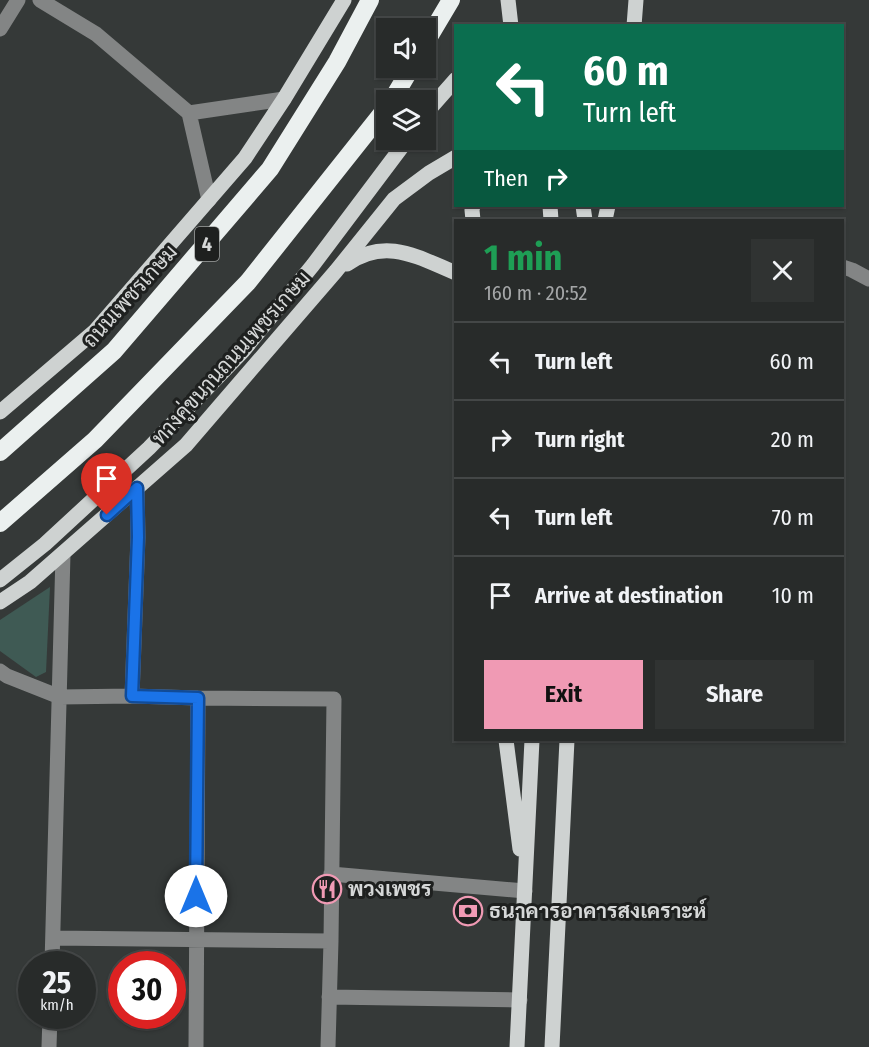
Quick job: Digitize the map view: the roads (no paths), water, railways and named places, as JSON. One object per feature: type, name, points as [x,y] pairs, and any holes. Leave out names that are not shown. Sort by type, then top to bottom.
[{"type":"highway","name":"ถนนเพชรเกษม","points":[[0,452],[114,351],[270,169],[337,63],[370,0]]},
{"type":"highway","points":[[436,25],[451,0]]},
{"type":"highway","points":[[0,523],[95,440],[248,282],[376,121]]},
{"type":"main road","name":"4","points":[[0,412],[95,331],[245,158],[344,0]]},
{"type":"main road","points":[[508,0],[512,24]]},
{"type":"main road","points":[[503,24],[513,0]]},
{"type":"main road","points":[[634,24],[636,0]]},
{"type":"main road","points":[[436,102],[454,81]]},
{"type":"main road","points":[[0,580],[45,544],[149,448],[243,351],[313,265],[399,150]]},
{"type":"main road","name":"ทางคู่ขนานถนนเพชรเกษม","points":[[0,602],[30,582],[186,445],[336,271],[394,199],[429,173],[454,158]]},
{"type":"main road","points":[[336,271],[357,257],[387,249],[406,252],[454,272]]},
{"type":"main road","points":[[506,741],[525,891]]},
{"type":"main road","points":[[517,1047],[532,741]]},
{"type":"main road","points":[[552,1047],[567,741]]},
{"type":"street","points":[[0,29],[18,0]]},
{"type":"street","points":[[40,0],[96,34],[189,113],[209,200]]},
{"type":"street","points":[[189,113],[284,99]]},
{"type":"street","points":[[844,267],[869,279]]},
{"type":"street","points":[[132,696],[138,537],[137,488]]},
{"type":"street","points":[[52,951],[63,554]]},
{"type":"street","points":[[0,671],[60,697],[333,699],[328,1047]]},
{"type":"street","points":[[196,1047],[198,698]]},
{"type":"street","points":[[331,874],[525,891]]},
{"type":"street","points":[[53,938],[331,941]]},
{"type":"street","points":[[329,997],[520,1000]]},
{"type":"street","points":[[50,1029],[50,1047]]},
{"type":"place","name":"พวงเพชร","points":[[327,889]]},
{"type":"place","name":"ธนาคารอาคารสงเคราะห์","points":[[468,911]]}]
